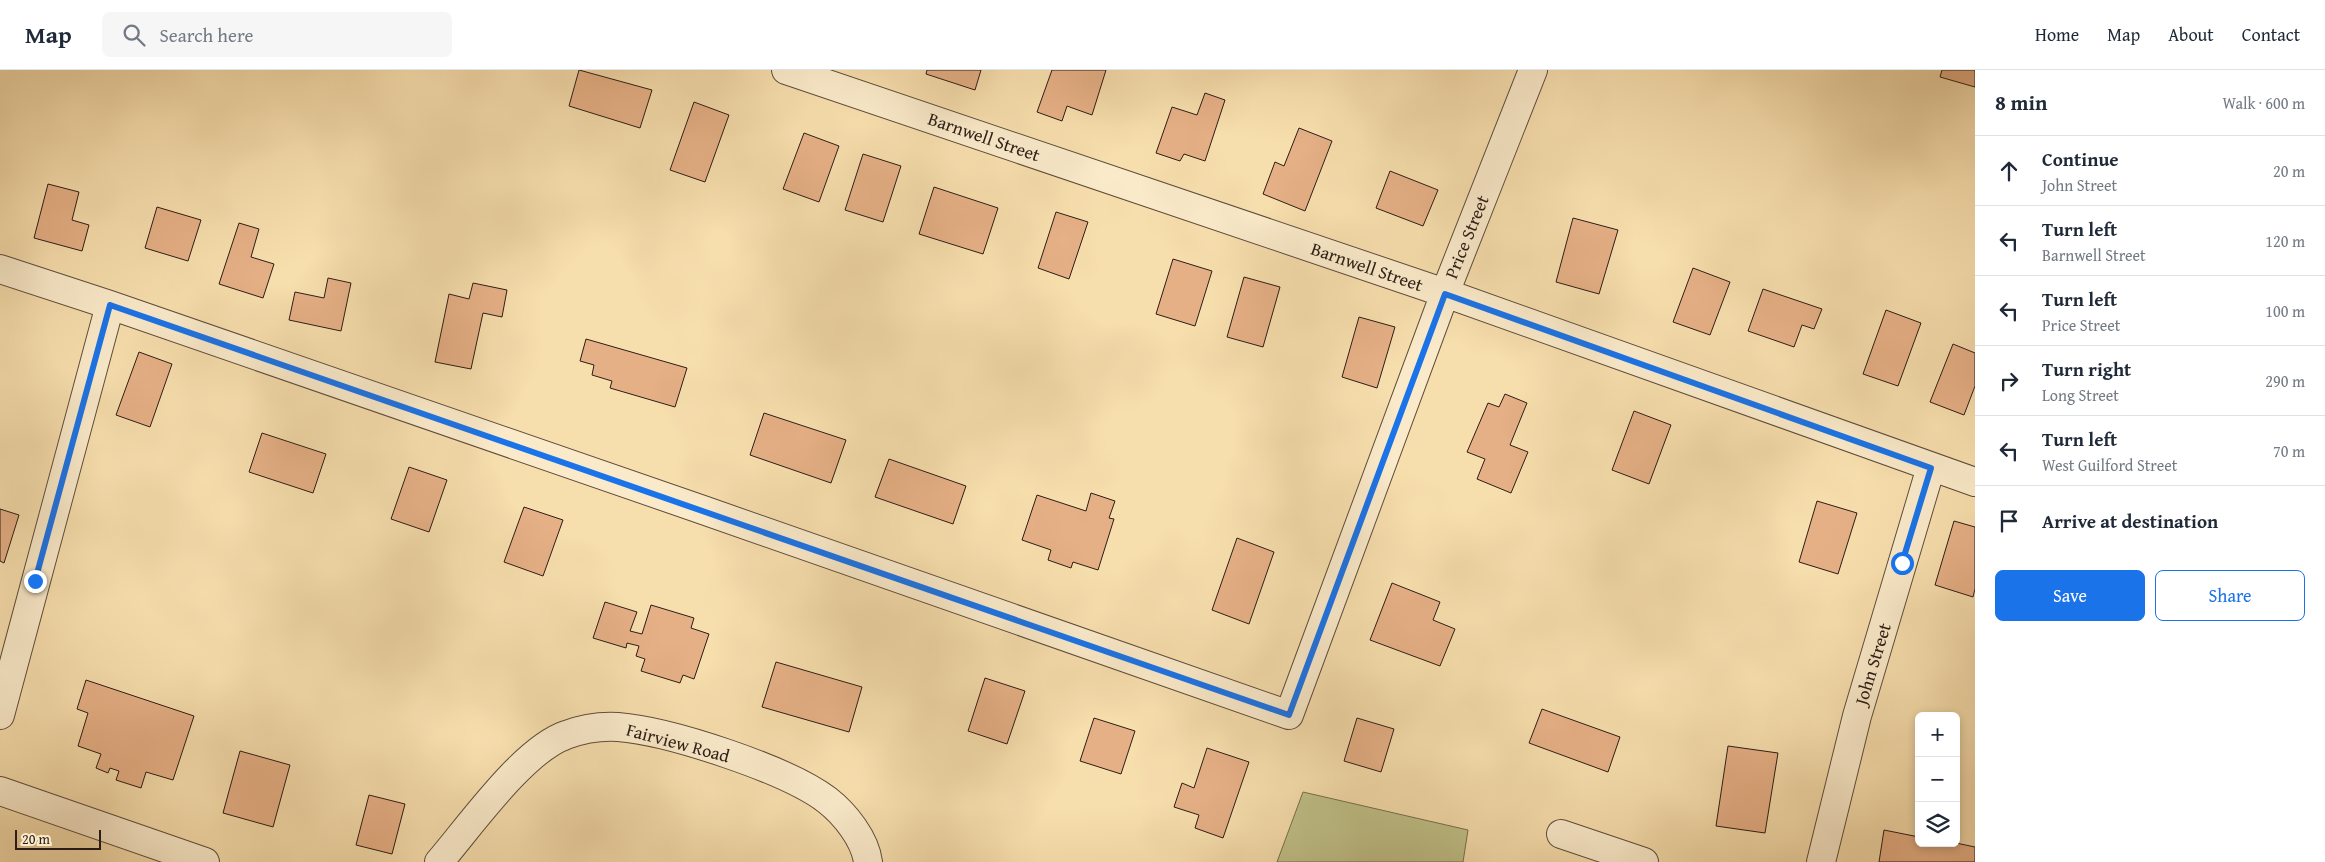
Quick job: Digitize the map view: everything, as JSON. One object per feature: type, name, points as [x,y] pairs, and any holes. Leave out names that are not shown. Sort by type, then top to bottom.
[{"type":"street","name":"Barnwell Street","points":[[786,70],[1445,294],[1931,468],[1975,482]]},
{"type":"street","name":"Price Street","points":[[110,305],[1289,715],[1445,294],[1533,70]]},
{"type":"street","points":[[0,269],[110,305],[0,715]]},
{"type":"street","name":"John Street","points":[[1821,862],[1857,716],[1931,468]]},
{"type":"street","name":"Fairview Road","points":[[439,862],[523,763],[544,745],[565,735],[588,729],[616,727],[640,730],[696,745],[794,781],[827,800],[846,818],[859,839],[868,862]]},
{"type":"street","points":[[0,791],[205,862]]},
{"type":"street","points":[[1561,834],[1644,862]]},
{"type":"green space","points":[[1303,792],[1468,830],[1463,862],[1277,862]]},
{"type":"building","points":[[579,70],[652,90],[640,128],[569,106]]},
{"type":"building","points":[[927,70],[981,70],[975,90],[926,74]]},
{"type":"building","points":[[1052,70],[1106,70],[1092,115],[1067,106],[1062,121],[1037,112]]},
{"type":"building","points":[[1942,70],[1975,70],[1975,87],[1940,77]]},
{"type":"building","points":[[1205,93],[1225,100],[1205,161],[1184,154],[1180,161],[1156,153],[1172,107],[1197,115]]},
{"type":"building","points":[[694,102],[729,115],[705,182],[670,170]]},
{"type":"building","points":[[1299,128],[1332,141],[1305,211],[1263,194],[1275,162],[1284,166]]},
{"type":"building","points":[[804,133],[839,146],[819,202],[783,189]]},
{"type":"building","points":[[863,154],[901,166],[883,222],[845,210]]},
{"type":"building","points":[[1390,171],[1438,190],[1423,226],[1376,208]]},
{"type":"building","points":[[48,184],[79,192],[72,220],[89,225],[82,251],[34,238]]},
{"type":"building","points":[[934,187],[998,208],[983,254],[919,234]]},
{"type":"building","points":[[157,207],[201,220],[188,261],[145,248]]},
{"type":"building","points":[[1056,212],[1088,222],[1069,279],[1038,268]]},
{"type":"building","points":[[1573,218],[1618,230],[1599,294],[1556,282]]},
{"type":"building","points":[[239,223],[259,229],[251,257],[274,264],[263,298],[219,284]]},
{"type":"building","points":[[1173,259],[1212,271],[1195,326],[1156,314]]},
{"type":"building","points":[[1693,268],[1730,282],[1710,335],[1673,322]]},
{"type":"building","points":[[1244,277],[1280,287],[1263,347],[1227,337]]},
{"type":"building","points":[[328,278],[351,283],[341,331],[289,320],[295,292],[324,298]]},
{"type":"building","points":[[473,283],[507,290],[502,317],[483,313],[471,369],[435,362],[449,294],[469,299]]},
{"type":"building","points":[[1763,289],[1822,309],[1814,329],[1802,325],[1794,347],[1748,331]]},
{"type":"building","points":[[1886,310],[1921,323],[1898,386],[1863,374]]},
{"type":"building","points":[[1359,317],[1395,327],[1377,388],[1342,377]]},
{"type":"building","points":[[586,339],[687,368],[675,407],[610,388],[612,381],[592,375],[594,365],[580,361]]},
{"type":"building","points":[[1953,344],[1975,353],[1975,386],[1964,415],[1930,402]]},
{"type":"building","points":[[139,352],[172,364],[150,427],[116,415]]},
{"type":"building","points":[[1505,394],[1527,403],[1510,445],[1528,452],[1511,493],[1477,479],[1485,459],[1467,452],[1488,403],[1499,407]]},
{"type":"building","points":[[1634,411],[1671,425],[1649,484],[1612,470]]},
{"type":"building","points":[[764,413],[846,440],[831,483],[750,455]]},
{"type":"building","points":[[262,433],[326,454],[313,493],[249,472]]},
{"type":"building","points":[[889,459],[966,486],[953,524],[875,497]]},
{"type":"building","points":[[409,467],[447,480],[429,532],[391,519]]},
{"type":"building","points":[[1091,493],[1115,501],[1109,518],[1114,519],[1098,570],[1073,562],[1071,568],[1048,560],[1051,550],[1022,540],[1037,495],[1086,511]]},
{"type":"building","points":[[1817,501],[1857,513],[1838,574],[1799,562]]},
{"type":"building","points":[[524,507],[563,520],[543,576],[504,562]]},
{"type":"building","points":[[0,509],[19,515],[4,563],[0,561]]},
{"type":"building","points":[[1954,521],[1975,527],[1975,589],[1973,597],[1935,585]]},
{"type":"building","points":[[1237,538],[1274,552],[1249,624],[1212,610]]},
{"type":"building","points":[[1392,583],[1440,602],[1433,620],[1455,629],[1440,666],[1370,640]]},
{"type":"building","points":[[605,602],[637,612],[630,631],[642,634],[651,605],[694,618],[691,628],[709,634],[694,679],[683,675],[680,683],[641,671],[645,659],[636,656],[639,646],[627,643],[626,648],[593,638]]},
{"type":"building","points":[[776,662],[862,687],[849,732],[762,707]]},
{"type":"building","points":[[985,678],[1025,691],[1007,744],[968,731]]},
{"type":"building","points":[[86,680],[194,716],[173,780],[146,772],[141,788],[116,780],[119,771],[110,768],[108,773],[96,768],[101,754],[78,746],[88,713],[77,709]]},
{"type":"building","points":[[1542,709],[1620,737],[1608,772],[1529,743]]},
{"type":"building","points":[[1094,718],[1135,731],[1121,774],[1080,761]]},
{"type":"building","points":[[1357,718],[1394,729],[1381,772],[1344,761]]},
{"type":"building","points":[[1728,746],[1778,753],[1765,833],[1716,826]]},
{"type":"building","points":[[1207,748],[1249,762],[1223,838],[1195,828],[1199,815],[1174,807],[1182,783],[1194,788]]},
{"type":"building","points":[[240,751],[290,765],[273,827],[223,813]]},
{"type":"building","points":[[369,795],[405,804],[392,854],[356,845]]},
{"type":"building","points":[[1884,830],[1915,836],[1915,847],[1960,847],[1960,844],[1975,847],[1975,862],[1879,862]]},
{"type":"route","points":[[35,581],[110,305],[1289,715],[1445,294],[1931,468],[1902,563]]}]
